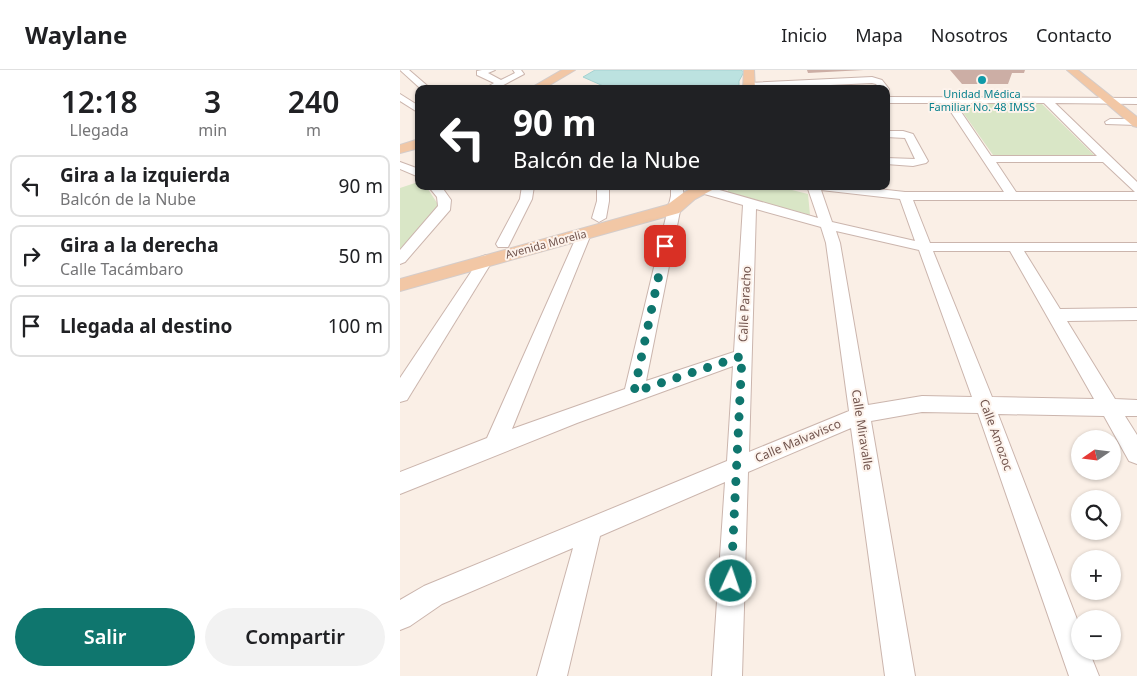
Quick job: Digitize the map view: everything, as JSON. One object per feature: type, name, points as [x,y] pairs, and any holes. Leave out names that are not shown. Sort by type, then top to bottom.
[{"type":"main road","points":[[535,85],[563,70]]},
{"type":"main road","points":[[749,70],[749,85]]},
{"type":"main road","points":[[1072,70],[1136,123]]},
{"type":"main road","points":[[1090,70],[1132,101],[1137,109]]},
{"type":"main road","points":[[544,85],[575,72]]},
{"type":"main road","points":[[560,85],[575,72]]},
{"type":"main road","points":[[400,150],[415,144]]},
{"type":"main road","points":[[400,158],[415,153]]},
{"type":"main road","name":"Avenida Morelia","points":[[400,274],[701,190]]},
{"type":"main road","name":"Avenida Morelia","points":[[400,285],[584,234],[679,197]]},
{"type":"street","points":[[404,70],[422,85]]},
{"type":"street","points":[[478,71],[490,70]]},
{"type":"street","points":[[496,85],[520,74],[516,70]]},
{"type":"street","points":[[478,71],[500,83]]},
{"type":"street","points":[[795,85],[872,80],[879,82],[881,85]]},
{"type":"street","points":[[400,98],[415,107]]},
{"type":"street","points":[[890,100],[1132,101]]},
{"type":"street","points":[[948,100],[1012,195]]},
{"type":"street","points":[[890,101],[896,110],[894,111]]},
{"type":"street","points":[[1047,101],[1137,188]]},
{"type":"street","points":[[1110,122],[1136,123]]},
{"type":"street","points":[[890,134],[909,136],[922,161],[913,163],[890,161]]},
{"type":"street","points":[[987,158],[1107,159]]},
{"type":"street","points":[[400,165],[415,172]]},
{"type":"street","points":[[406,181],[415,176]]},
{"type":"street","points":[[400,259],[442,210],[446,202],[437,190]]},
{"type":"street","points":[[503,244],[526,199],[527,190]]},
{"type":"street","points":[[600,218],[603,190]]},
{"type":"street","points":[[713,190],[827,224],[923,247],[1137,247]]},
{"type":"street","name":"Calle Miravalle","points":[[815,190],[833,243],[900,676]]},
{"type":"street","points":[[870,190],[905,196],[1137,196]]},
{"type":"street","name":"Calle Amozoc","points":[[905,196],[985,405],[1084,676]]},
{"type":"street","points":[[634,392],[679,197]]},
{"type":"street","name":"Calle Paracho","points":[[727,676],[750,202]]},
{"type":"street","points":[[496,443],[584,234]]},
{"type":"street","points":[[1015,248],[1137,454]]},
{"type":"street","points":[[400,394],[486,260]]},
{"type":"street","points":[[1056,315],[1137,314]]},
{"type":"street","points":[[400,483],[496,443],[634,392],[742,356]]},
{"type":"street","name":"Calle Malvavisco","points":[[400,616],[433,595],[860,415],[922,404],[1137,408]]},
{"type":"street","points":[[552,676],[590,529]]},
{"type":"green space","points":[[957,104],[1042,104],[1094,155],[993,155]]},
{"type":"green space","points":[[415,183],[415,190],[429,190],[439,206],[400,249],[400,188]]},
{"type":"green space","points":[[728,190],[792,190],[808,194],[810,215],[727,192]]},
{"type":"water","points":[[595,70],[741,70],[744,72],[739,85],[601,85],[583,77]]},
{"type":"place","name":"Unidad Médica Familiar No. 48 IMSS","points":[[982,80]]},
{"type":"route","points":[[665,246],[634,392],[742,356],[731,581]]}]
